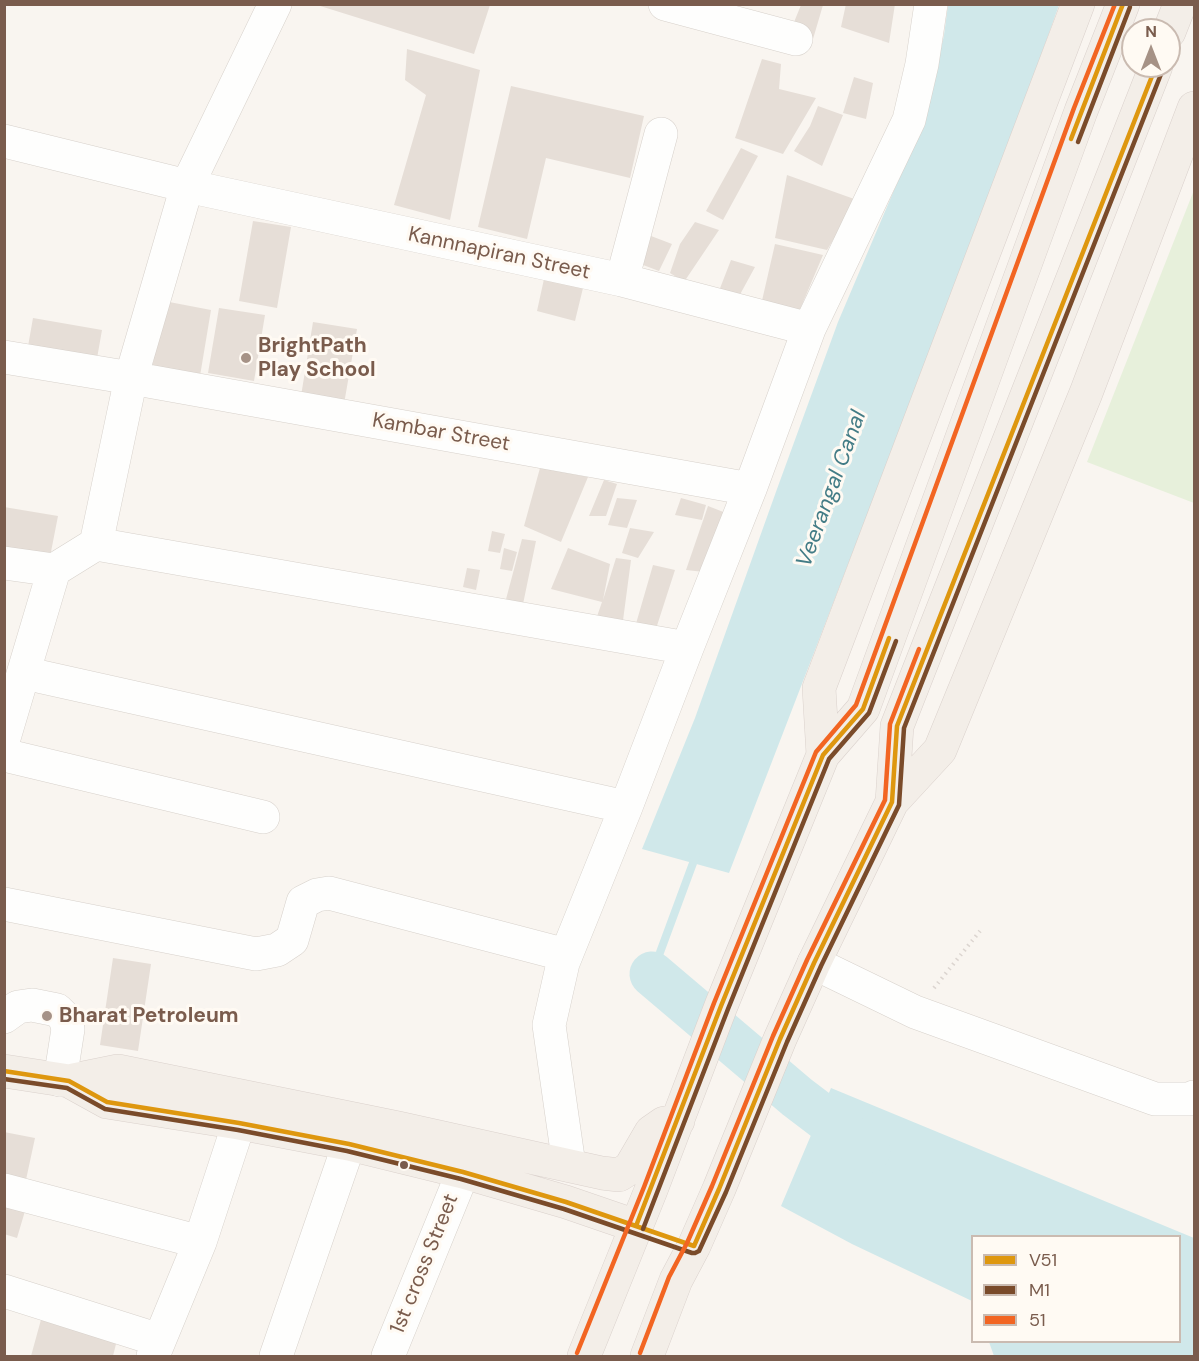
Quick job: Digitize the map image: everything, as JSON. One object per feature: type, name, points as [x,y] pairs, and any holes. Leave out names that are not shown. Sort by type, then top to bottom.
[{"type":"main road","points":[[823,755],[819,688],[1078,4]]},
{"type":"main road","points":[[584,1356],[660,1168],[721,1006],[823,755],[863,708],[1081,111],[1123,4]]},
{"type":"main road","points":[[1174,18],[1180,4]]},
{"type":"main road","points":[[892,802],[897,726],[1151,78]]},
{"type":"main road","points":[[647,1356],[676,1280],[719,1189],[814,963],[892,802],[940,750],[1086,393],[1194,108]]},
{"type":"main road","points":[[4,1071],[65,1081],[107,1102],[239,1123],[349,1144],[463,1172],[566,1202],[636,1226]]},
{"type":"main road","points":[[65,1081],[118,1071],[619,1175],[630,1168],[651,1132],[664,1123],[678,1121]]},
{"type":"street","points":[[96,544],[131,378],[187,186],[275,4]]},
{"type":"street","points":[[665,4],[796,39]]},
{"type":"street","points":[[569,1165],[549,1025],[566,955],[750,489],[809,329],[909,120],[922,64],[931,4]]},
{"type":"street","points":[[622,280],[661,134]]},
{"type":"street","name":"Kannnapiran Street","points":[[4,141],[187,186],[622,280],[809,329]]},
{"type":"street","name":"Kambar Street","points":[[4,357],[750,489]]},
{"type":"street","points":[[4,563],[54,570],[96,544],[687,648]]},
{"type":"street","points":[[4,738],[54,570]]},
{"type":"street","points":[[24,673],[626,807]]},
{"type":"street","points":[[4,755],[263,817]]},
{"type":"street","points":[[4,903],[256,954],[277,950],[292,940],[303,902],[316,895],[329,893],[566,955]]},
{"type":"street","points":[[814,963],[915,1012],[1155,1099],[1193,1099],[1194,1097]]},
{"type":"street","points":[[4,1017],[18,1007],[32,1005],[57,1010],[65,1018],[68,1029],[65,1081]]},
{"type":"street","points":[[4,1291],[156,1348],[200,1242],[239,1123]]},
{"type":"street","points":[[276,1356],[349,1144]]},
{"type":"street","name":"1st cross Street","points":[[388,1356],[463,1172]]},
{"type":"street","points":[[4,1190],[200,1242]]},
{"type":"path","points":[[915,1012],[980,931]]},
{"type":"green space","points":[[1194,190],[1194,503],[1087,462]]},
{"type":"water","points":[[948,5],[1059,5],[1004,160],[729,873],[642,849],[695,718],[838,322],[926,115],[944,35]]},
{"type":"water","points":[[831,1088],[1194,1238],[1194,1356],[994,1356],[989,1343],[1181,1343],[1181,1235],[971,1235],[971,1301],[852,1244],[781,1206]]},
{"type":"building","points":[[846,4],[895,4],[889,43],[841,27]]},
{"type":"building","points":[[317,5],[490,5],[474,54]]},
{"type":"building","points":[[801,5],[823,5],[813,39],[790,32]]},
{"type":"building","points":[[407,49],[480,70],[450,220],[394,205],[426,95],[405,80]]},
{"type":"building","points":[[762,59],[781,64],[779,89],[816,98],[783,154],[735,138]]},
{"type":"building","points":[[854,77],[873,83],[866,119],[843,113]]},
{"type":"building","points":[[511,86],[644,116],[630,178],[546,158],[527,239],[478,227]]},
{"type":"building","points":[[818,106],[843,115],[822,166],[794,151],[810,126]]},
{"type":"building","points":[[741,148],[758,156],[723,220],[706,211]]},
{"type":"building","points":[[787,175],[857,200],[827,250],[775,238]]},
{"type":"building","points":[[253,221],[291,227],[277,308],[239,301]]},
{"type":"building","points":[[695,222],[719,230],[684,282],[670,273],[680,244]]},
{"type":"building","points":[[651,236],[672,244],[659,271],[638,263]]},
{"type":"building","points":[[775,244],[823,255],[798,314],[761,305]]},
{"type":"building","points":[[731,260],[755,267],[737,300],[717,296]]},
{"type":"building","points":[[544,279],[583,288],[575,321],[537,311]]},
{"type":"building","points":[[164,301],[211,310],[198,388],[150,380]]},
{"type":"building","points":[[219,308],[265,315],[254,381],[208,373]]},
{"type":"building","points":[[33,318],[102,330],[96,364],[27,352]]},
{"type":"building","points":[[313,322],[357,329],[344,404],[301,396]]},
{"type":"building","points":[[540,468],[588,477],[561,542],[524,526]]},
{"type":"building","points":[[604,480],[617,484],[606,516],[589,516]]},
{"type":"building","points":[[617,498],[637,500],[627,528],[608,525]]},
{"type":"building","points":[[681,498],[706,505],[702,520],[675,515]]},
{"type":"building","points":[[708,506],[726,513],[704,572],[686,570]]},
{"type":"building","points":[[4,507],[58,516],[49,562],[4,555]]},
{"type":"building","points":[[630,528],[654,532],[638,558],[622,553]]},
{"type":"building","points":[[492,531],[505,534],[500,553],[488,551]]},
{"type":"building","points":[[522,539],[536,541],[522,609],[505,603]]},
{"type":"building","points":[[504,548],[517,552],[512,571],[500,569]]},
{"type":"building","points":[[568,548],[610,564],[603,600],[616,558],[631,560],[622,628],[594,625],[602,602],[551,589]]},
{"type":"building","points":[[653,565],[675,570],[653,638],[633,634]]},
{"type":"building","points":[[467,568],[480,570],[476,590],[463,587]]},
{"type":"building","points":[[113,958],[151,964],[138,1051],[100,1045]]},
{"type":"building","points":[[4,1132],[35,1138],[24,1189],[4,1185]]},
{"type":"building","points":[[4,1205],[25,1211],[17,1238],[4,1234]]},
{"type":"building","points":[[42,1316],[118,1336],[113,1356],[31,1356]]},
{"type":"waterway","name":"Veerangal Canal","points":[[652,974],[696,855]]},
{"type":"waterway","points":[[652,974],[797,1097],[868,1151]]},
{"type":"transit line","name":"51","points":[[577,1353],[644,1187],[714,1003],[816,752],[856,705],[1074,108],[1115,4]]},
{"type":"transit line","name":"V51","points":[[1071,139],[1123,4]]},
{"type":"transit line","name":"M1","points":[[1078,142],[1130,7]]},
{"type":"transit line","name":"V51","points":[[4,1071],[69,1081],[107,1102],[239,1123],[349,1144],[463,1172],[566,1202],[694,1246],[780,1039],[892,802],[897,726],[1151,78]]},
{"type":"transit line","name":"M1","points":[[4,1079],[67,1088],[105,1109],[238,1130],[347,1151],[461,1179],[564,1209],[692,1253],[699,1251],[821,966],[899,805],[904,728],[1159,78]]},
{"type":"transit line","name":"V51","points":[[636,1226],[721,1006],[823,755],[863,709],[889,638]]},
{"type":"transit line","name":"M1","points":[[643,1229],[728,1009],[829,759],[869,713],[896,641]]},
{"type":"transit line","name":"51","points":[[640,1353],[669,1277],[712,1186],[773,1036],[807,960],[885,800],[890,724],[919,649]]},
{"type":"place","name":"BrightPath Play School","points":[[246,358]]},
{"type":"place","name":"Bharat Petroleum","points":[[47,1016]]}]
